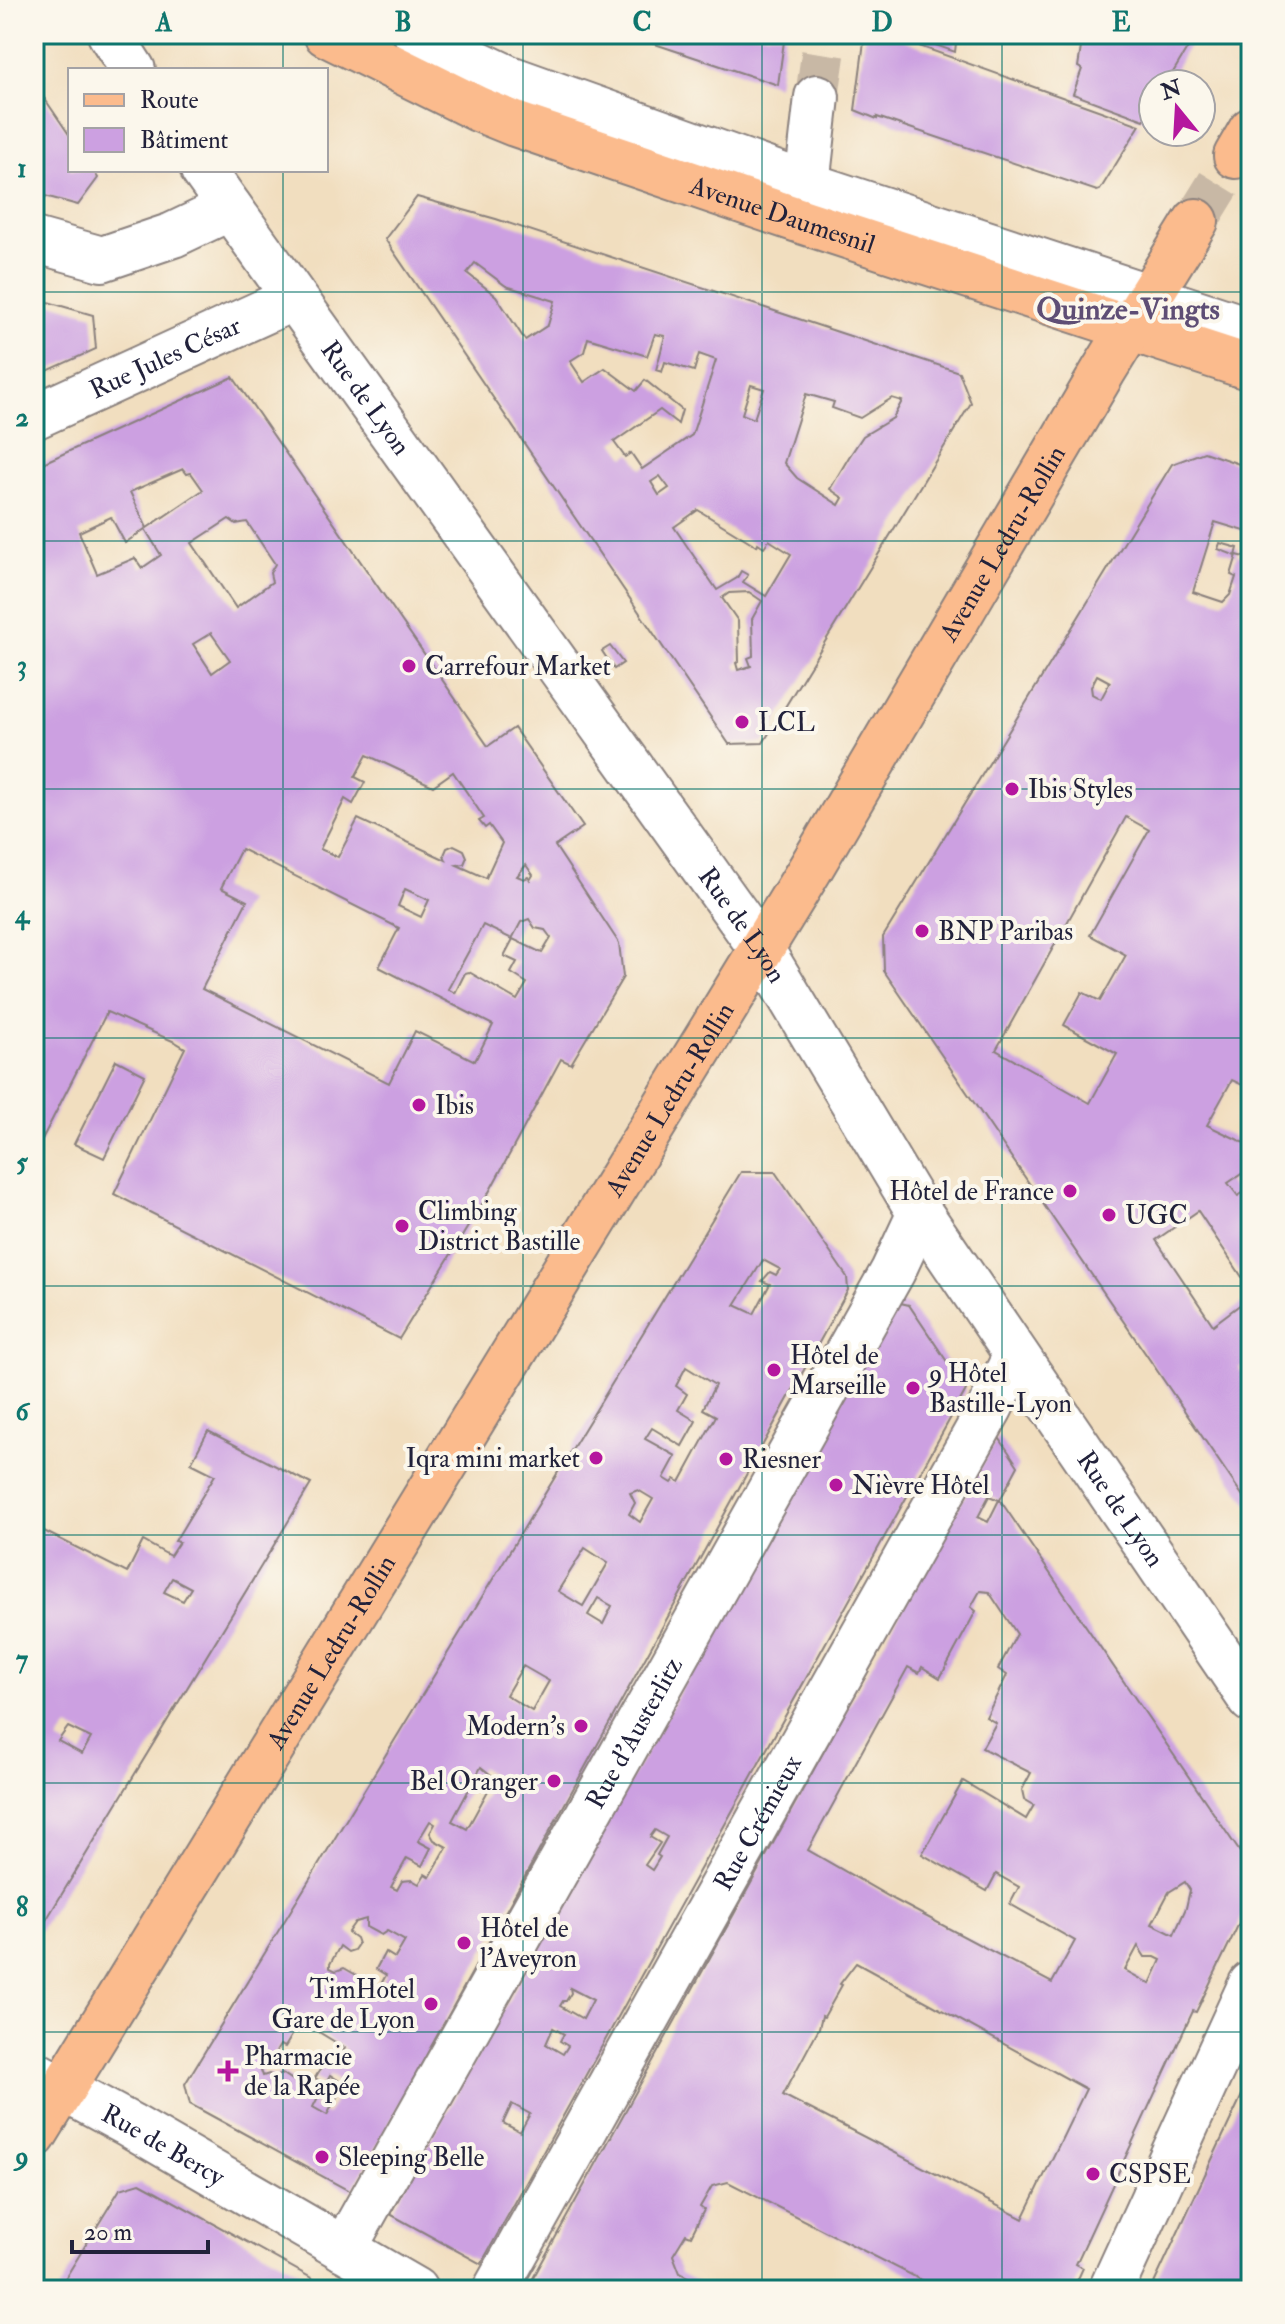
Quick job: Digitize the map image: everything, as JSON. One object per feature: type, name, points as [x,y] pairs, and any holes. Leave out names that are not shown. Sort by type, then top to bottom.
[{"type":"main road","name":"Avenue Daumesnil","points":[[326,34],[432,49],[515,124],[805,203],[1140,313],[1251,368]]},
{"type":"main road","name":"Avenue Ledru-Rollin","points":[[34,2136],[48,2081],[809,871],[1104,370],[1196,221]]},
{"type":"street","points":[[110,34],[132,68]]},
{"type":"street","points":[[146,34],[149,68]]},
{"type":"street","points":[[805,203],[817,97]]},
{"type":"street","name":"Rue de Lyon","points":[[204,172],[760,947],[920,1213],[1251,1700]]},
{"type":"street","points":[[34,240],[102,259],[173,235],[230,208]]},
{"type":"street","name":"Rue Jules César","points":[[34,417],[294,298]]},
{"type":"street","name":"Avenue Daumesnil","points":[[1140,313],[1251,330]]},
{"type":"street","name":"Rue d'Austerlitz","points":[[344,2249],[893,1271],[920,1213]]},
{"type":"street","name":"Rue Crémieux","points":[[495,2290],[990,1408],[1016,1355]]},
{"type":"street","points":[[1111,2290],[1251,1984]]},
{"type":"street","name":"Rue de Bercy","points":[[48,2081],[409,2288]]},
{"type":"building","points":[[785,34],[778,85],[628,35]]},
{"type":"building","points":[[865,34],[886,34],[1137,124],[1137,130],[1097,191],[855,110]]},
{"type":"building","points":[[905,34],[957,34],[955,52]]},
{"type":"building","points":[[1083,34],[1196,34],[1176,68],[1137,68],[1137,117],[1073,94],[1082,69],[1078,67]]},
{"type":"building","points":[[34,83],[68,133],[68,172],[94,172],[98,178],[78,205],[34,193]]},
{"type":"building","points":[[417,197],[496,219],[959,372],[971,403],[763,743],[729,744],[385,239]],"holes":[[[475,263],[506,286],[555,301],[548,325],[525,340],[496,296],[467,273]],[[655,334],[665,336],[656,370],[662,372],[665,362],[694,371],[699,354],[716,360],[692,435],[642,469],[631,453],[625,457],[614,442],[660,410],[678,424],[682,410],[645,380],[636,391],[605,368],[584,382],[570,361],[584,352],[588,338],[647,356]],[[751,385],[764,389],[754,419],[742,414]],[[806,394],[834,402],[832,408],[860,418],[892,398],[902,401],[893,418],[863,436],[849,457],[830,489],[843,498],[839,505],[797,478],[784,463]],[[660,476],[669,488],[659,495],[651,482]],[[698,510],[757,546],[758,543],[764,547],[769,540],[791,554],[766,596],[743,582],[748,575],[741,571],[737,578],[717,590],[674,527]],[[749,592],[762,601],[752,619],[753,656],[748,658],[751,666],[738,670],[738,621],[722,598],[729,593]]]},
{"type":"building","points":[[34,298],[93,315],[96,349],[34,377]]},
{"type":"building","points":[[233,377],[488,746],[514,728],[583,827],[555,846],[619,943],[623,977],[571,1064],[561,1059],[488,1194],[399,1339],[114,1194],[185,1048],[175,1042],[107,1012],[34,1155],[34,467]],"holes":[[[183,469],[187,474],[191,473],[203,490],[147,528],[130,492]],[[111,517],[125,543],[145,529],[161,555],[142,568],[135,558],[97,574],[79,532]],[[229,519],[236,524],[247,522],[275,564],[270,573],[272,582],[236,608],[192,543]],[[211,633],[230,660],[212,673],[193,644]],[[367,755],[433,786],[453,772],[484,818],[479,821],[485,828],[489,825],[502,843],[486,878],[457,865],[464,864],[467,857],[464,850],[454,845],[447,848],[444,855],[446,860],[358,819],[338,857],[320,849],[345,799],[353,804],[365,782],[355,777]],[[241,849],[399,928],[379,967],[493,1025],[475,1061],[415,1031],[389,1083],[202,989],[247,901],[221,888]],[[526,865],[533,875],[530,880],[528,877],[517,876]],[[405,889],[429,900],[421,917],[398,906]],[[529,919],[535,928],[545,930],[551,938],[542,953],[513,939],[504,956],[517,962],[511,973],[527,983],[517,1000],[469,972],[465,973],[455,993],[448,989],[483,925],[512,939],[521,922]]]},
{"type":"building","points":[[1204,452],[1251,468],[1251,533],[1215,522],[1193,592],[1223,602],[1230,595],[1236,577],[1231,575],[1237,555],[1245,557],[1251,540],[1251,1089],[1232,1080],[1207,1125],[1251,1146],[1251,1177],[1243,1173],[1228,1183],[1238,1196],[1249,1189],[1245,1185],[1251,1179],[1251,1276],[1242,1277],[1198,1211],[1156,1240],[1213,1325],[1241,1304],[1251,1304],[1251,1361],[1239,1368],[1248,1381],[1251,1380],[1251,1508],[884,971],[883,937],[1172,464]],"holes":[[[1097,675],[1110,682],[1101,699],[1092,694],[1091,687]],[[1126,817],[1149,830],[1090,935],[1126,955],[1100,1001],[1082,992],[1064,1025],[1117,1054],[1090,1103],[996,1050]]]},
{"type":"building","points":[[1220,543],[1238,548],[1236,556],[1218,549]]},
{"type":"building","points":[[610,646],[623,663],[614,669],[602,651]]},
{"type":"building","points":[[116,1060],[145,1075],[104,1158],[74,1144]]},
{"type":"building","points":[[741,1172],[775,1172],[847,1277],[848,1290],[351,2192],[190,2104],[185,2084]],"holes":[[[763,1260],[780,1269],[776,1275],[770,1272],[762,1281],[770,1284],[754,1314],[735,1305]],[[686,1367],[715,1385],[703,1409],[716,1416],[680,1482],[675,1479],[672,1483],[664,1478],[676,1456],[645,1439],[652,1428],[682,1446],[696,1421],[678,1410],[687,1394],[676,1386]],[[638,1490],[653,1499],[640,1522],[629,1514],[635,1503],[630,1493]],[[585,1548],[608,1563],[583,1606],[558,1591]],[[598,1598],[612,1606],[603,1624],[588,1615]],[[523,1666],[549,1681],[532,1711],[506,1695]],[[481,1767],[495,1778],[467,1829],[452,1821]],[[430,1821],[435,1824],[430,1833],[434,1840],[447,1847],[430,1877],[425,1874],[419,1884],[412,1880],[402,1881],[397,1890],[391,1887],[407,1858],[422,1866],[431,1848],[418,1841]],[[366,1919],[366,1927],[381,1935],[387,1931],[405,1941],[395,1958],[385,1952],[376,1969],[386,1975],[375,1995],[358,1985],[358,1976],[344,1968],[336,1971],[330,1968],[340,1946],[348,1952],[354,1950],[358,1944],[348,1932],[355,1922]],[[299,2020],[345,2048],[338,2060],[329,2055],[315,2078],[325,2084],[330,2075],[344,2084],[327,2115],[313,2107],[318,2097],[282,2073],[275,2077],[269,2074],[263,2076],[261,2070],[269,2064],[280,2045],[285,2047],[294,2032],[291,2027]]]},
{"type":"building","points":[[896,1302],[909,1305],[966,1390],[481,2264],[390,2214]],"holes":[[[655,1830],[667,1837],[652,1870],[645,1865],[660,1843],[650,1837]],[[570,1988],[593,2000],[583,2019],[560,2006],[571,1993]],[[553,2028],[564,2034],[560,2041],[568,2046],[563,2054],[546,2044]],[[512,2104],[530,2114],[520,2132],[503,2123]]]},
{"type":"building","points":[[208,1431],[311,1484],[34,1940],[34,1526],[127,1573],[143,1541],[170,1556],[179,1542],[175,1541],[215,1475],[191,1463]],"holes":[[[172,1578],[191,1588],[183,1601],[164,1592]],[[68,1727],[91,1738],[82,1754],[58,1741]]]},
{"type":"building","points":[[998,1436],[1018,1466],[1000,1500],[1242,1855],[1246,1909],[1196,2012],[1193,2011],[1076,2264],[1083,2268],[1073,2290],[941,2290],[728,2182],[712,2186],[700,2207],[704,2210],[691,2236],[686,2234],[673,2255],[680,2273],[712,2290],[527,2289]],"holes":[[[989,1496],[999,1500],[988,1522],[978,1517]],[[980,1591],[989,1592],[1017,1634],[998,1669],[1007,1675],[986,1717],[996,1723],[982,1748],[1031,1773],[1022,1790],[1024,1799],[1034,1805],[1026,1819],[963,1781],[922,1854],[987,1891],[996,1874],[1019,1887],[1010,1904],[1075,1941],[1052,1983],[808,1850],[908,1667],[919,1673],[922,1667],[940,1678],[976,1611],[971,1607]],[[1185,1882],[1190,1890],[1174,1935],[1152,1924],[1169,1892]],[[1138,1946],[1145,1957],[1161,1960],[1150,1984],[1125,1970]],[[856,1963],[1086,2089],[1023,2219],[783,2095],[819,2028],[822,2016]]]},
{"type":"building","points":[[1251,2076],[1251,2290],[1151,2290],[1215,2153]]},
{"type":"building","points":[[140,2183],[333,2290],[58,2290],[120,2189]]},
{"type":"tunnel","points":[[817,97],[826,34]]},
{"type":"tunnel","points":[[1196,221],[1236,156]]},
{"type":"place","name":"Carrefour Market","points":[[409,666]]},
{"type":"place","name":"LCL","points":[[742,722]]},
{"type":"place","name":"Ibis Styles","points":[[1012,789]]},
{"type":"place","name":"BNP Paribas","points":[[922,931]]},
{"type":"place","name":"Ibis","points":[[419,1105]]},
{"type":"place","name":"Hôtel de France","points":[[1070,1191]]},
{"type":"place","name":"UGC","points":[[1109,1215]]},
{"type":"place","name":"Climbing District Bastille","points":[[402,1226]]},
{"type":"place","name":"Hôtel de Marseille","points":[[774,1370]]},
{"type":"place","name":"9 Hôtel Bastille-Lyon","points":[[913,1388]]},
{"type":"place","name":"Iqra mini market","points":[[596,1458]]},
{"type":"place","name":"Riesner","points":[[726,1459]]},
{"type":"place","name":"Nièvre Hôtel","points":[[836,1485]]},
{"type":"place","name":"Modern’s","points":[[581,1726]]},
{"type":"place","name":"Bel Oranger","points":[[554,1781]]},
{"type":"place","name":"Hôtel de l'Aveyron","points":[[464,1943]]},
{"type":"place","name":"TimHotel Gare de Lyon","points":[[431,2004]]},
{"type":"place","name":"Pharmacie de la Rapée","points":[[228,2071]]},
{"type":"place","name":"Sleeping Belle","points":[[322,2157]]},
{"type":"place","name":"CSPSE","points":[[1093,2174]]},
{"type":"district","name":"Quinze-Vingts","points":[[1128,309]]}]
